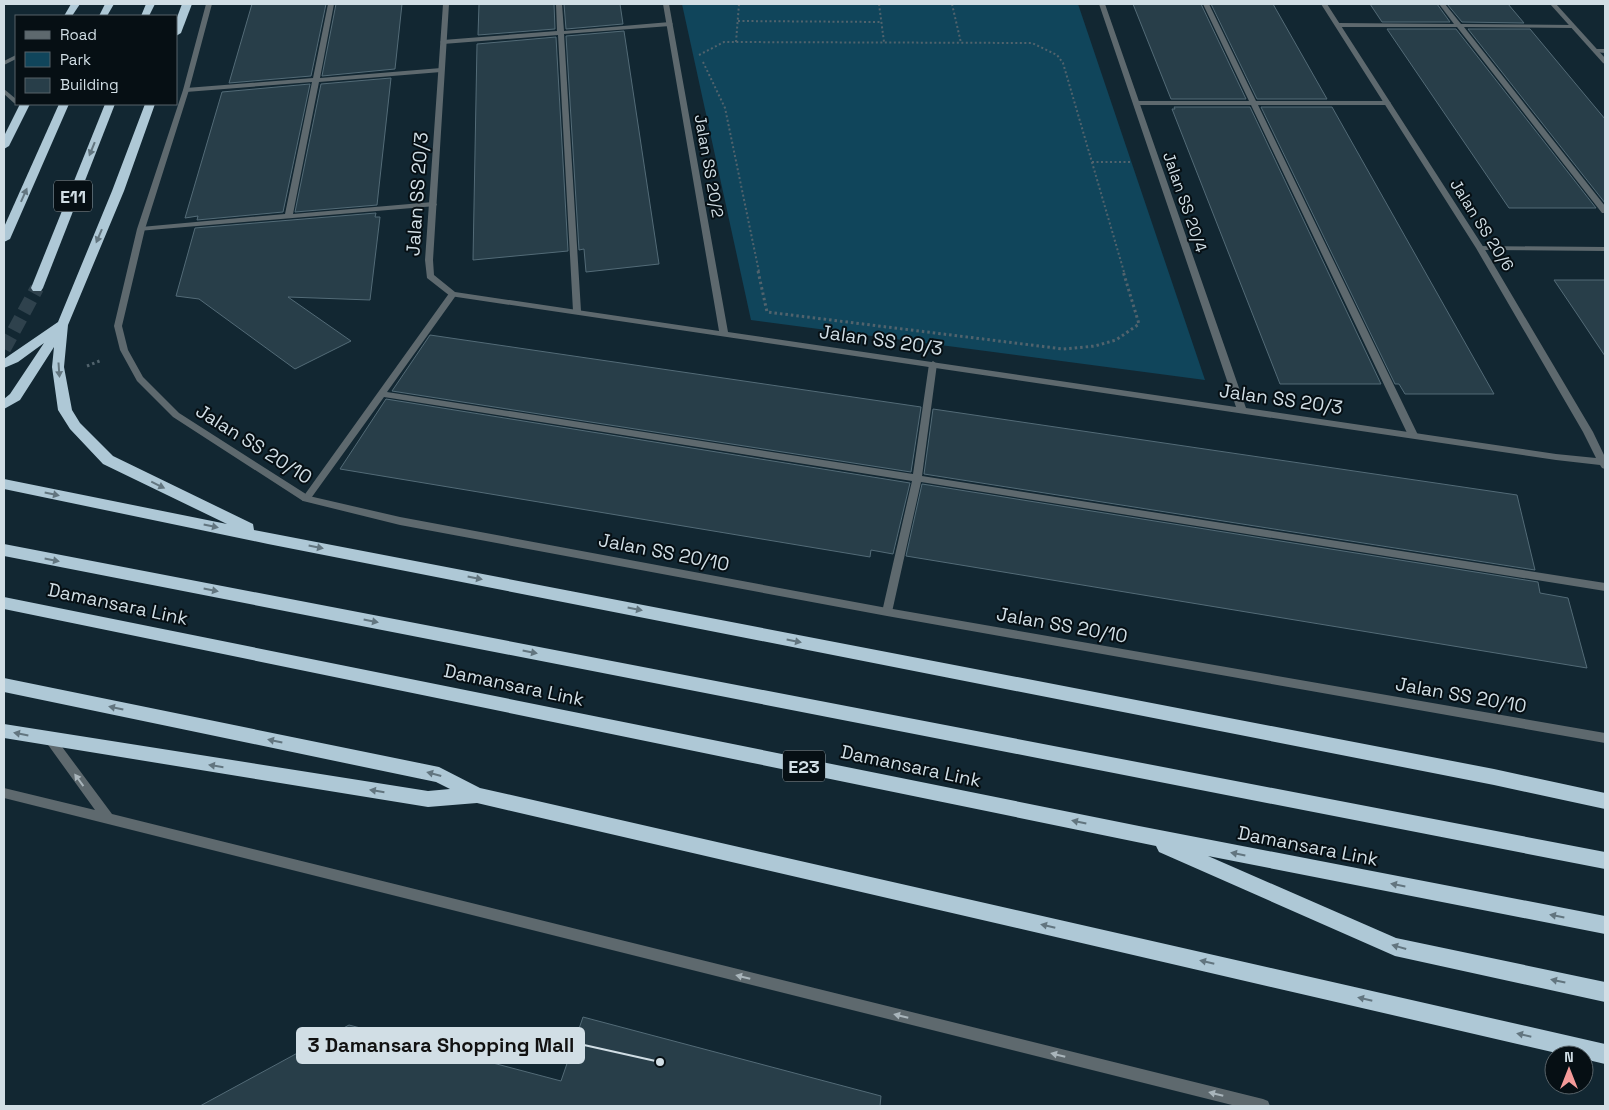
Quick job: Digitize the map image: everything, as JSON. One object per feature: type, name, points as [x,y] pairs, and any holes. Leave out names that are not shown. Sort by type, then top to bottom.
[{"type":"highway","points":[[69,15],[75,4]]},
{"type":"highway","points":[[178,28],[187,4]]},
{"type":"highway","points":[[4,146],[21,105]]},
{"type":"highway","name":"E11","points":[[4,239],[64,105]]},
{"type":"highway","name":"E11","points":[[37,288],[110,105]]},
{"type":"highway","points":[[4,405],[14,397],[64,322],[118,191],[150,105]]},
{"type":"highway","points":[[4,364],[64,322]]},
{"type":"highway","points":[[64,322],[58,367],[66,410],[75,426],[108,460],[268,538]]},
{"type":"highway","points":[[4,484],[268,538],[1494,777],[1605,801]]},
{"type":"highway","name":"Damansara Link","points":[[4,550],[1604,861]]},
{"type":"highway","name":"Damansara Link","points":[[4,603],[1139,834],[1605,925]]},
{"type":"highway","points":[[4,686],[439,775],[477,795],[1605,1054]]},
{"type":"highway","points":[[4,731],[428,800],[477,795]]},
{"type":"highway","points":[[1139,834],[1396,946],[1605,992]]},
{"type":"street","name":"Jalan SS 20/10","points":[[209,4],[186,90],[141,229],[118,326],[124,350],[140,379],[176,415],[306,499],[400,521],[887,612],[1605,738]]},
{"type":"street","points":[[289,215],[331,4]]},
{"type":"street","name":"Jalan SS 20/3","points":[[446,4],[429,260],[430,276],[454,294],[1604,464]]},
{"type":"street","points":[[559,4],[577,312]]},
{"type":"street","name":"Jalan SS 20/2","points":[[666,4],[724,333]]},
{"type":"street","name":"Jalan SS 20/4","points":[[1102,4],[1242,410]]},
{"type":"street","points":[[1206,4],[1413,435]]},
{"type":"street","name":"Jalan SS 20/6","points":[[1324,4],[1480,248],[1588,432],[1604,464]]},
{"type":"street","points":[[1442,4],[1605,211]]},
{"type":"street","points":[[1553,4],[1605,62]]},
{"type":"street","points":[[443,42],[670,24]]},
{"type":"street","points":[[1338,25],[1573,26]]},
{"type":"street","points":[[1596,51],[1605,52]]},
{"type":"street","points":[[186,90],[441,70]]},
{"type":"street","points":[[4,91],[15,99]]},
{"type":"street","points":[[1136,103],[1388,103]]},
{"type":"street","points":[[141,229],[433,204]]},
{"type":"street","points":[[1480,248],[1605,249]]},
{"type":"street","points":[[306,499],[454,294]]},
{"type":"street","points":[[887,612],[917,479],[933,364]]},
{"type":"street","points":[[382,394],[1605,587]]},
{"type":"street","points":[[50,739],[108,819]]},
{"type":"street","points":[[4,793],[1263,1106]]},
{"type":"path","points":[[736,42],[739,4]]},
{"type":"path","points":[[879,4],[884,42]]},
{"type":"path","points":[[952,4],[961,43]]},
{"type":"path","points":[[738,21],[880,22]]},
{"type":"path","points":[[676,57],[700,55],[724,42],[1032,43],[1057,55],[1063,63],[1139,324],[1116,340],[1095,346],[1063,349],[767,312],[725,108],[700,55]]},
{"type":"path","points":[[1092,162],[1156,162]]},
{"type":"green space","points":[[682,4],[1078,4],[1205,380],[751,320]]},
{"type":"building","points":[[252,4],[326,4],[311,76],[229,83]]},
{"type":"building","points":[[336,4],[402,4],[395,69],[322,76]]},
{"type":"building","points":[[479,4],[554,4],[555,29],[478,35]]},
{"type":"building","points":[[564,4],[620,4],[623,24],[566,29]]},
{"type":"building","points":[[1133,4],[1201,4],[1246,99],[1171,99]]},
{"type":"building","points":[[1211,4],[1273,4],[1327,99],[1257,99]]},
{"type":"building","points":[[1370,4],[1437,4],[1450,22],[1382,22]]},
{"type":"building","points":[[1447,4],[1508,4],[1524,23],[1462,22]]},
{"type":"building","points":[[1387,29],[1456,29],[1596,208],[1509,208]]},
{"type":"building","points":[[1468,29],[1530,29],[1605,119],[1605,203]]},
{"type":"building","points":[[624,31],[659,264],[586,272],[584,249],[579,250],[566,36]]},
{"type":"building","points":[[556,37],[568,251],[473,260],[477,44]]},
{"type":"building","points":[[391,78],[377,205],[295,212],[321,84]]},
{"type":"building","points":[[310,84],[283,212],[197,220],[198,216],[185,218],[222,92]]},
{"type":"building","points":[[1174,107],[1250,107],[1381,384],[1280,384],[1172,109],[1175,109]]},
{"type":"building","points":[[1261,107],[1332,107],[1494,394],[1405,394],[1399,384],[1395,384]]},
{"type":"building","points":[[376,213],[375,217],[380,217],[370,300],[288,297],[351,341],[295,369],[199,299],[176,296],[195,228]]},
{"type":"building","points":[[1554,280],[1605,280],[1605,356],[1577,314]]},
{"type":"building","points":[[430,335],[921,407],[911,472],[392,391]]},
{"type":"building","points":[[386,399],[910,483],[893,554],[871,550],[870,557],[340,469]]},
{"type":"building","points":[[933,409],[1517,495],[1535,570],[924,474]]},
{"type":"building","points":[[922,484],[1538,582],[1540,593],[1568,598],[1587,668],[906,556]]},
{"type":"building","points":[[583,1017],[881,1096],[880,1106],[200,1106],[349,1025],[561,1081]]},
{"type":"tunnel","points":[[4,349],[37,288]]},
{"type":"place","name":"3 Damansara Shopping Mall","points":[[660,1062]]}]
